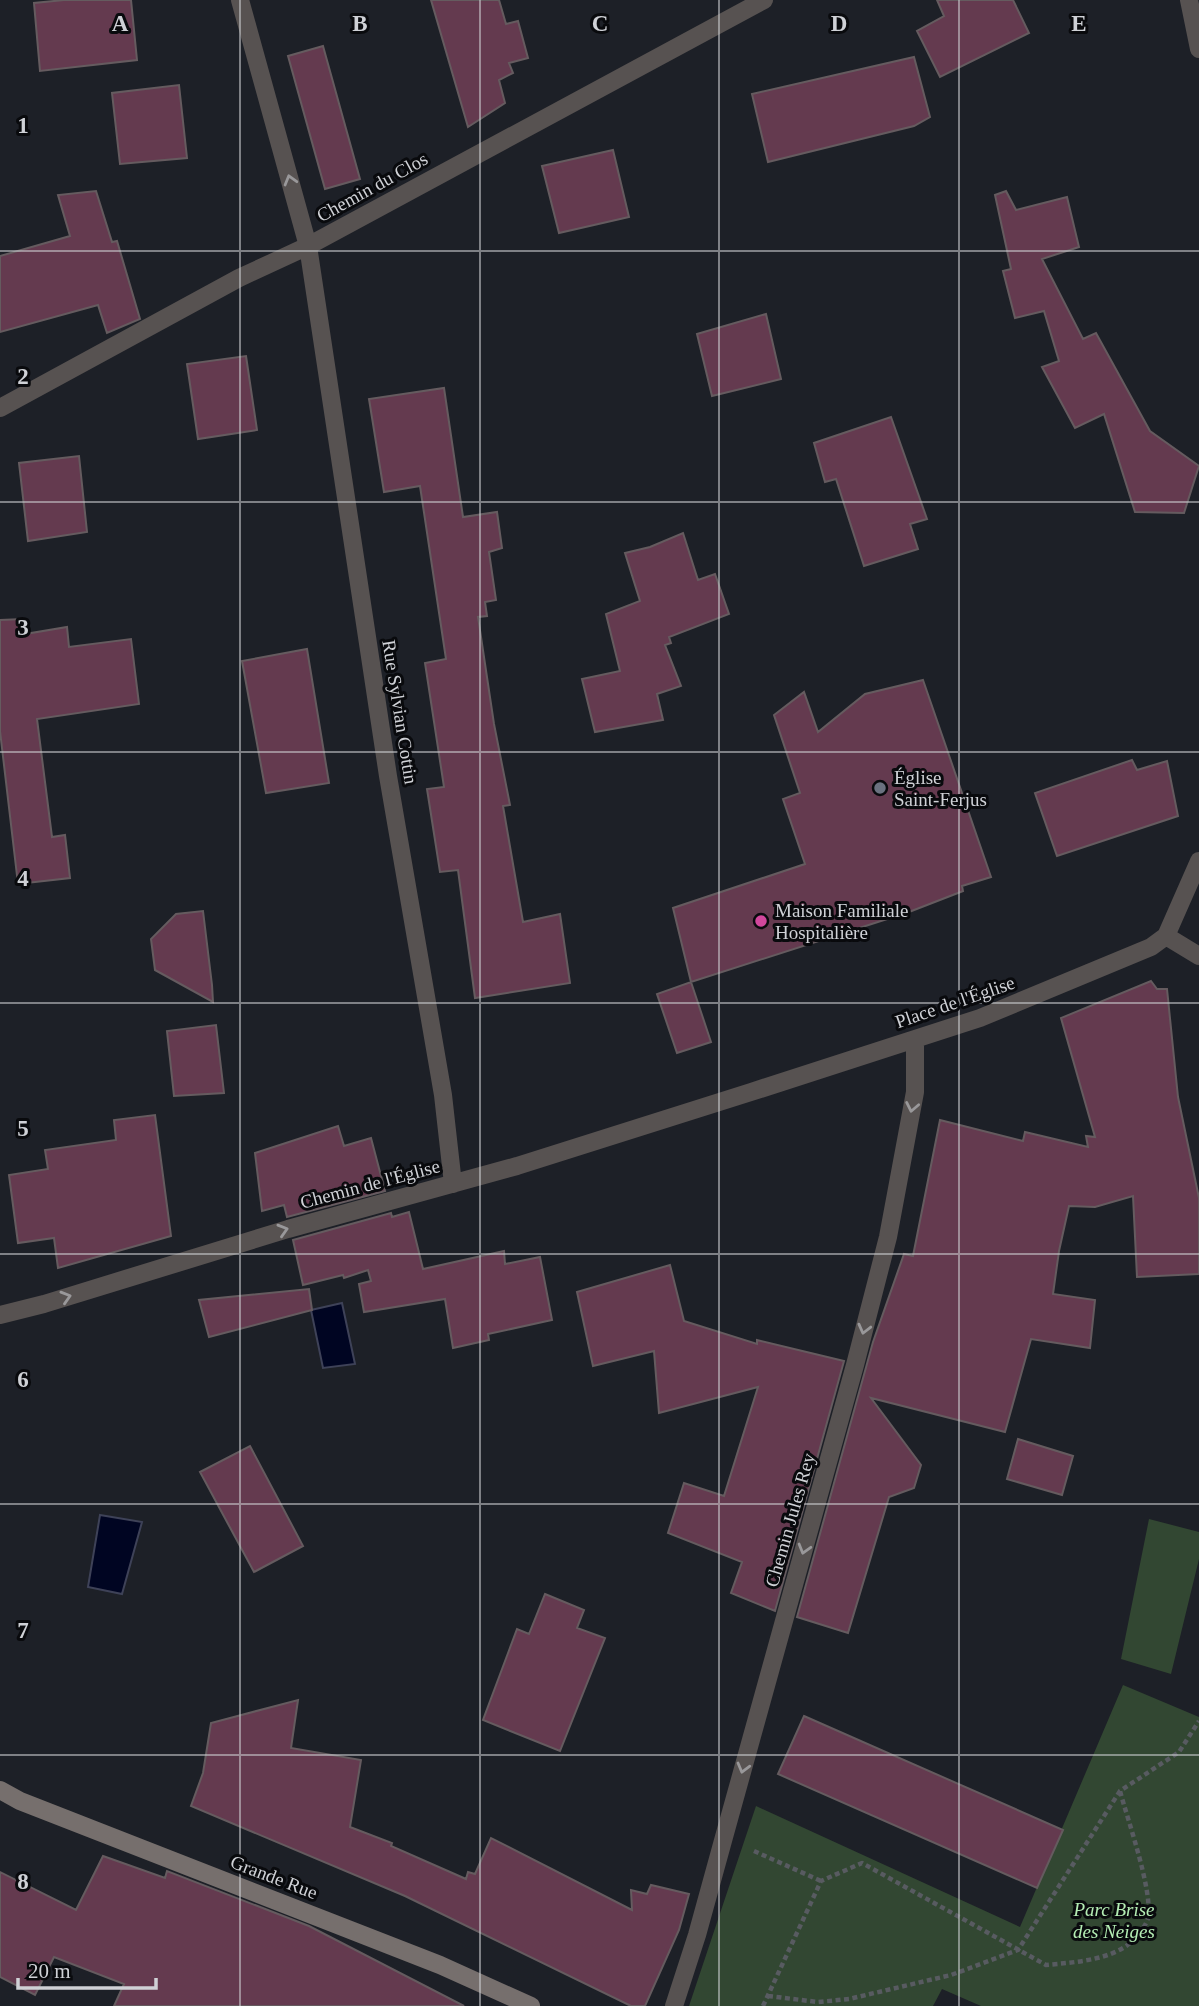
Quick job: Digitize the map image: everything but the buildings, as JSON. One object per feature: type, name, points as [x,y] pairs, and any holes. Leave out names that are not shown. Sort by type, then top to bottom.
[{"type":"street","name":"Rue Sylvian Cottin","points":[[240,0],[309,246],[391,792],[443,1095],[453,1184]]},
{"type":"street","name":"Chemin du Clos","points":[[0,408],[239,278],[309,246],[764,0]]},
{"type":"street","points":[[1189,0],[1199,49]]},
{"type":"street","points":[[1199,861],[1166,936],[1199,956]]},
{"type":"street","name":"Place de l'Église","points":[[751,1093],[979,1018],[1151,947],[1166,936]]},
{"type":"street","name":"Chemin Jules Rey","points":[[674,2006],[724,1837],[888,1237],[915,1092],[915,1039]]},
{"type":"street","name":"Chemin de l'Église","points":[[0,1314],[57,1300],[288,1229],[453,1184],[751,1093]]},
{"type":"street","name":"Grande Rue","points":[[0,1790],[32,1805],[440,1965],[531,2006]]},
{"type":"path","points":[[768,1996],[818,2002],[849,1999],[951,1975],[1018,1950],[1120,1791],[1179,1752],[1199,1721]]},
{"type":"path","points":[[763,2006],[821,1881],[862,1863],[1046,1965],[1071,1963],[1117,1952],[1135,1941],[1148,1920],[1147,1893],[1120,1791]]},
{"type":"path","points":[[724,1837],[821,1881]]},
{"type":"green space","points":[[1149,1519],[1199,1532],[1199,1559],[1171,1674],[1121,1659]]},
{"type":"green space","name":"Parc Brise des Neiges","points":[[1123,1685],[1199,1717],[1199,2006],[981,2006],[942,1989],[933,2006],[689,2006],[756,1806],[1020,1927]]},
{"type":"water","points":[[342,1303],[355,1364],[323,1368],[311,1310]]},
{"type":"water","points":[[100,1515],[142,1522],[122,1594],[88,1587]]},
{"type":"place","name":"Église Saint-Ferjus","points":[[880,788]]},
{"type":"place","name":"Maison Familiale Hospitalière","points":[[761,921]]}]
